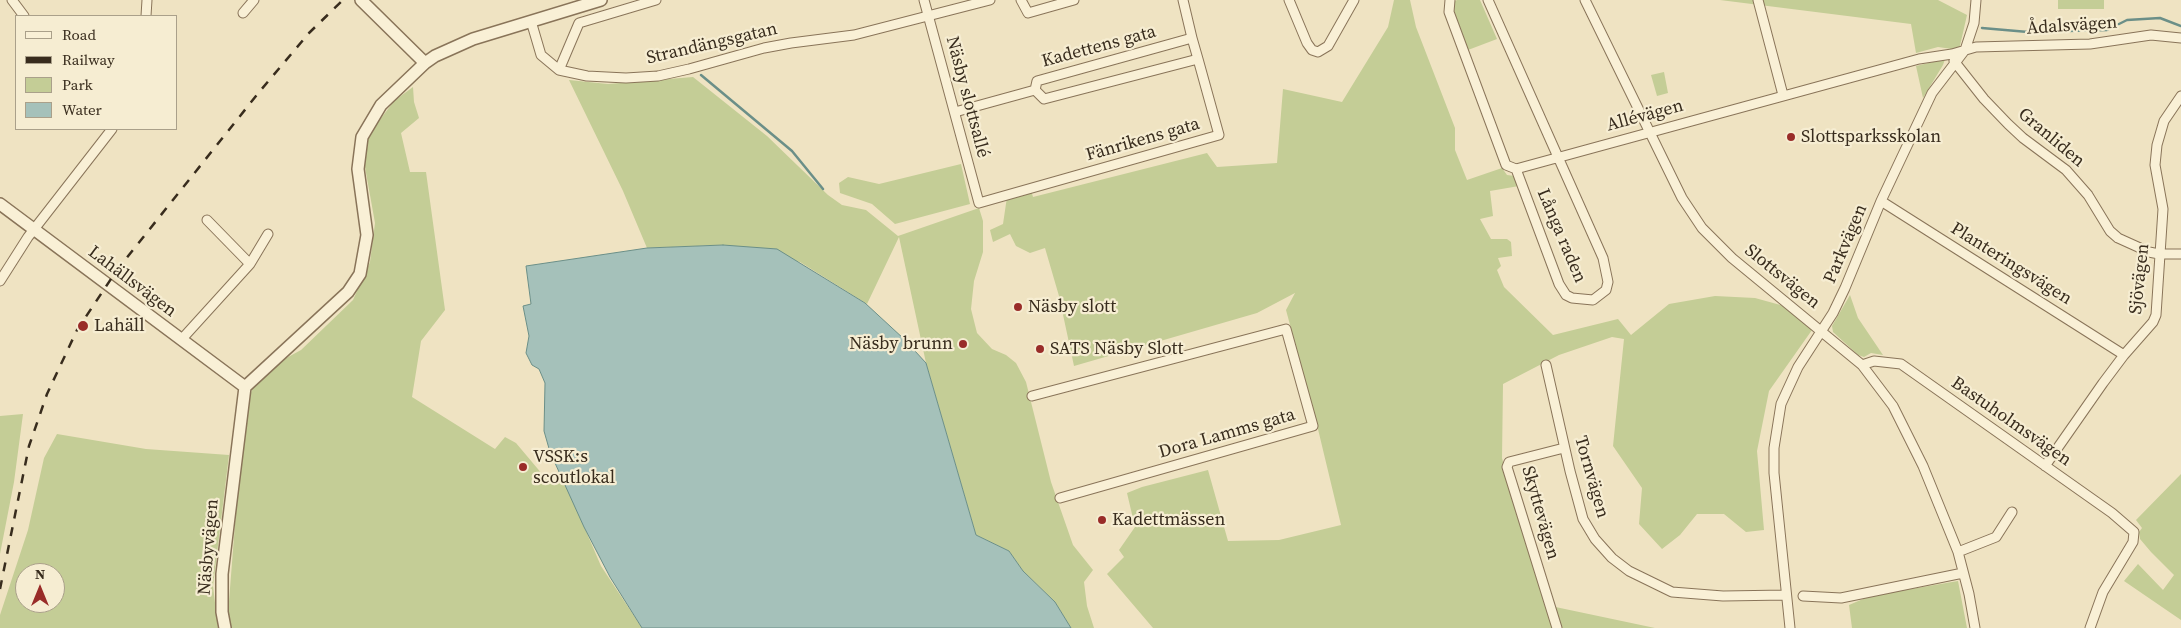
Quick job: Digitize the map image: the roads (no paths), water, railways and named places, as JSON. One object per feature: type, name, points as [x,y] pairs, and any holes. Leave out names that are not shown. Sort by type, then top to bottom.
[{"type":"street","points":[[12,0],[23,15]]},
{"type":"street","points":[[146,15],[147,0]]},
{"type":"street","points":[[242,14],[254,0]]},
{"type":"street","points":[[361,0],[425,63]]},
{"type":"street","points":[[245,387],[348,292],[360,274],[367,235],[358,169],[362,138],[381,106],[425,63],[473,39],[602,0]]},
{"type":"street","points":[[531,21],[541,55],[559,70],[579,24],[656,0]]},
{"type":"street","name":"Näsby slottsallé","points":[[924,0],[979,203]]},
{"type":"street","points":[[929,17],[990,0]]},
{"type":"street","points":[[1022,0],[1028,13],[1074,0]]},
{"type":"street","points":[[1035,90],[1044,100],[1198,59],[1183,0]]},
{"type":"street","points":[[1289,0],[1307,43],[1312,50],[1318,52],[1328,46],[1354,0]]},
{"type":"street","name":"Långa raden","points":[[1450,0],[1449,12],[1506,165],[1516,169],[1559,284],[1566,295],[1572,298],[1593,300],[1606,290],[1608,282],[1603,258],[1488,0]]},
{"type":"street","name":"Slottsvägen","points":[[1585,0],[1682,198],[1702,228],[1732,258],[1822,330],[1862,365],[1893,406],[1923,466],[1958,552],[1975,628]]},
{"type":"street","points":[[1758,0],[1782,95]]},
{"type":"street","name":"Parkvägen","points":[[1790,628],[1774,473],[1776,428],[1781,404],[1789,385],[1845,288],[1881,201],[1932,93],[1954,61],[1965,50],[1974,23],[1976,0]]},
{"type":"street","name":"Strandängsgatan","points":[[559,70],[588,76],[626,78],[658,76],[764,48],[854,35],[929,17]]},
{"type":"street","name":"Ådalsvägen","points":[[1965,50],[1991,46],[2090,44],[2151,35],[2181,38]]},
{"type":"street","name":"Kadettens gata","points":[[955,112],[1035,90],[1037,81],[1192,38]]},
{"type":"street","name":"Allévägen","points":[[1516,169],[1919,58],[1952,54],[1965,50]]},
{"type":"street","name":"Fänrikens gata","points":[[979,203],[1219,135],[1198,59]]},
{"type":"street","name":"Granliden","points":[[1954,61],[1984,99],[2008,124],[2023,138],[2066,170],[2088,195],[2114,234],[2133,247],[2159,254],[2181,254]]},
{"type":"street","name":"Sjövägen","points":[[2045,466],[2124,354],[2148,329],[2156,315],[2163,209],[2155,165],[2157,145],[2164,121],[2181,96]]},
{"type":"street","points":[[0,281],[33,230],[111,130]]},
{"type":"street","name":"Planteringsvägen","points":[[1881,201],[2124,354]]},
{"type":"street","name":"Lahällsvägen","points":[[0,204],[245,387]]},
{"type":"street","points":[[207,220],[250,264]]},
{"type":"street","points":[[181,340],[250,264],[268,234]]},
{"type":"street","name":"Dora Lamms gata","points":[[1032,396],[1286,328],[1313,426],[1060,498]]},
{"type":"street","name":"Bastuholmsvägen","points":[[1862,365],[1874,360],[1900,364],[2112,513],[2134,532],[2133,542],[2103,592],[2090,628]]},
{"type":"street","name":"Tornvägen","points":[[1546,365],[1577,498],[1589,530],[1603,549],[1629,571],[1672,592],[1722,596],[1786,595]]},
{"type":"street","name":"Näsbyvägen","points":[[225,628],[222,612],[222,574],[235,456],[245,387]]},
{"type":"street","name":"Skyttevägen","points":[[1557,628],[1507,467],[1509,462],[1564,448]]},
{"type":"street","points":[[1958,552],[1996,537],[2012,512]]},
{"type":"street","points":[[1804,596],[1841,598],[1963,573]]},
{"type":"water","points":[[723,245],[777,249],[865,303],[904,339],[926,363],[976,535],[1009,551],[1023,571],[1055,602],[1071,628],[642,628],[610,577],[584,527],[550,452],[544,431],[545,383],[539,369],[532,365],[526,353],[529,336],[523,306],[531,304],[526,266],[647,248]]},
{"type":"waterway","points":[[1982,28],[2028,32],[2107,30],[2127,20],[2160,18],[2181,26]]},
{"type":"waterway","points":[[701,75],[792,151],[823,189]]},
{"type":"railway","points":[[0,589],[29,446],[47,394],[77,330],[117,270],[260,91],[309,33],[343,0]]},
{"type":"place","name":"Slottsparksskolan","points":[[1791,137]]},
{"type":"place","name":"Näsby slott","points":[[1018,307]]},
{"type":"place","name":"Lahäll","points":[[83,326]]},
{"type":"place","name":"Näsby brunn","points":[[963,344]]},
{"type":"place","name":"SATS Näsby Slott","points":[[1040,349]]},
{"type":"place","name":"VSSK:s scoutlokal","points":[[523,467]]},
{"type":"place","name":"Kadettmässen","points":[[1102,520]]}]
